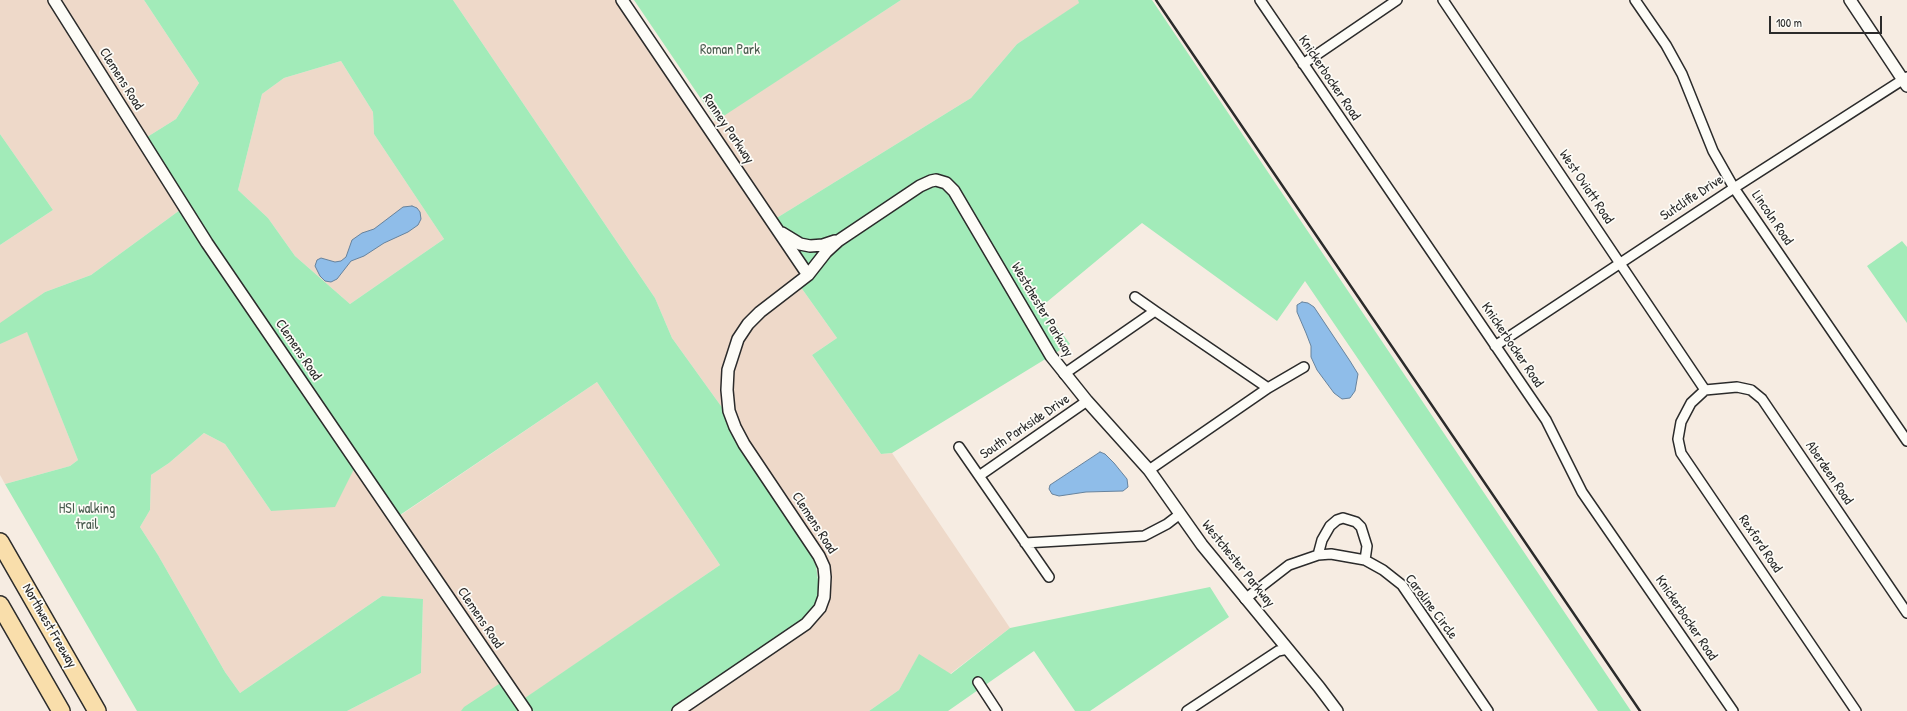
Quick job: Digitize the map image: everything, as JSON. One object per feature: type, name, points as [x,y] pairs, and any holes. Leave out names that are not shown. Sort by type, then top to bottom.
[{"type":"highway","name":"Northwest Freeway","points":[[0,542],[97,711]]},
{"type":"highway","points":[[0,604],[61,711]]},
{"type":"street","name":"Clemens Road","points":[[54,0],[207,243],[526,711]]},
{"type":"street","name":"Ranney Parkway","points":[[622,0],[808,275]]},
{"type":"street","name":"Knickerbocker Road","points":[[1260,0],[1546,420],[1582,492],[1733,711]]},
{"type":"street","points":[[1303,64],[1396,0]]},
{"type":"street","name":"West Oviatt Road","points":[[1444,0],[1621,262],[1705,390]]},
{"type":"street","name":"Lincoln Road","points":[[1635,0],[1666,45],[1682,74],[1713,151],[1734,188],[1907,441]]},
{"type":"street","points":[[1850,0],[1906,81]]},
{"type":"street","name":"Sutcliffe Drive","points":[[1496,346],[1734,188],[1906,81]]},
{"type":"street","name":"Westchester Parkway","points":[[730,411],[726,390],[728,370],[738,339],[748,324],[760,312],[808,275],[826,252],[838,241],[925,183],[936,180],[946,183],[951,186],[1051,356],[1064,374],[1149,470],[1202,545],[1337,711]]},
{"type":"street","points":[[778,230],[789,238],[810,246],[823,245],[838,241]]},
{"type":"street","points":[[1135,297],[1268,388]]},
{"type":"street","points":[[1064,374],[1155,311]]},
{"type":"street","points":[[1149,470],[1268,388],[1304,366]]},
{"type":"street","name":"Aberdeen Road","points":[[1705,390],[1737,387],[1751,390],[1762,399],[1907,613]]},
{"type":"street","name":"Rexford Road","points":[[1705,390],[1691,403],[1681,422],[1678,439],[1681,453],[1856,711]]},
{"type":"street","name":"South Parkside Drive","points":[[979,476],[1087,401]]},
{"type":"street","name":"Clemens Road","points":[[678,711],[806,624],[820,608],[824,597],[826,583],[825,572],[819,556],[744,444],[735,427],[730,411]]},
{"type":"street","points":[[959,447],[1048,577]]},
{"type":"street","points":[[1025,543],[1144,536],[1167,524],[1180,514]]},
{"type":"street","points":[[1318,555],[1322,540],[1330,526],[1337,520],[1350,519],[1356,522],[1365,537],[1368,546],[1365,560]]},
{"type":"street","name":"Caroline Circle","points":[[1245,599],[1289,565],[1318,555],[1331,554],[1365,560],[1383,570],[1402,585],[1488,711]]},
{"type":"street","points":[[1187,711],[1278,651],[1288,649]]},
{"type":"street","points":[[978,682],[997,711]]},
{"type":"shaded area","points":[[0,0],[48,0],[180,210],[91,275],[45,292],[19,311],[78,460],[70,466],[5,484],[0,475],[0,245],[53,210],[0,134]]},
{"type":"shaded area","points":[[57,0],[144,0],[199,83],[176,119],[144,139]]},
{"type":"shaded area","points":[[453,0],[618,0],[804,274],[740,329],[726,413],[672,338],[655,298]]},
{"type":"shaded area","points":[[901,0],[1078,0],[1080,3],[1017,44],[971,98],[775,219],[710,124]]},
{"type":"shaded area","points":[[341,61],[373,112],[374,134],[444,239],[350,304],[295,256],[268,218],[238,190],[262,94],[284,78]]},
{"type":"shaded area","points":[[800,286],[837,338],[812,355],[881,454],[892,453],[1010,628],[950,674],[919,655],[899,690],[869,711],[683,711],[806,627],[827,568],[743,439],[731,400],[731,377],[744,337],[758,318]]},
{"type":"shaded area","points":[[597,382],[720,565],[517,704],[521,711],[347,711],[421,673],[423,600],[382,596],[240,693],[225,672],[158,555],[140,527],[150,510],[151,475],[169,463],[204,433],[225,444],[271,511],[355,467],[392,521]]},
{"type":"green space","points":[[144,0],[453,0],[655,298],[672,338],[726,413],[735,440],[807,546],[816,566],[820,594],[814,609],[803,621],[671,711],[530,711],[522,700],[720,565],[597,382],[400,515],[144,139],[176,119],[199,83]],"holes":[[[341,61],[373,112],[374,134],[444,239],[350,304],[295,256],[268,218],[238,190],[262,94],[284,78]]]},
{"type":"green space","name":"Roman Park","points":[[634,0],[901,0],[716,121]]},
{"type":"green space","points":[[1078,0],[1152,0],[1631,711],[1598,711],[1305,281],[1277,321],[1142,223],[1042,306],[1070,344],[892,453],[881,454],[812,355],[837,338],[800,286],[814,275],[775,219],[971,98],[1017,44],[1079,3]]},
{"type":"green space","points":[[0,134],[53,210],[0,245]]},
{"type":"green space","name":"HSI walking trail","points":[[180,210],[247,313],[252,309],[355,467],[335,507],[271,511],[225,444],[204,433],[169,463],[151,475],[150,510],[140,527],[158,555],[225,672],[240,693],[382,596],[423,599],[421,673],[347,711],[137,711],[5,484],[70,466],[78,460],[27,332],[0,344],[0,323],[45,292],[91,275]]},
{"type":"green space","points":[[1902,241],[1907,247],[1907,323],[1867,266]]},
{"type":"green space","points":[[1210,587],[1229,617],[1090,711],[1075,711],[1034,651],[948,711],[869,711],[899,690],[919,654],[951,674],[1010,628]]},
{"type":"green space","points":[[502,682],[521,711],[461,711],[464,707]]},
{"type":"water","points":[[412,206],[417,208],[420,212],[421,219],[418,225],[408,232],[384,243],[364,256],[351,261],[337,279],[331,282],[325,281],[320,276],[315,266],[317,260],[321,258],[335,262],[341,261],[346,257],[352,240],[362,233],[374,229],[403,207]]},
{"type":"water","points":[[1302,302],[1308,303],[1314,307],[1358,374],[1355,391],[1350,398],[1342,399],[1334,393],[1317,370],[1311,357],[1311,346],[1297,312],[1297,305]]},
{"type":"water","points":[[1100,452],[1105,454],[1114,463],[1127,479],[1128,487],[1123,491],[1086,492],[1059,496],[1052,494],[1049,489],[1050,485]]},
{"type":"railway","points":[[1156,0],[1640,711]]}]
